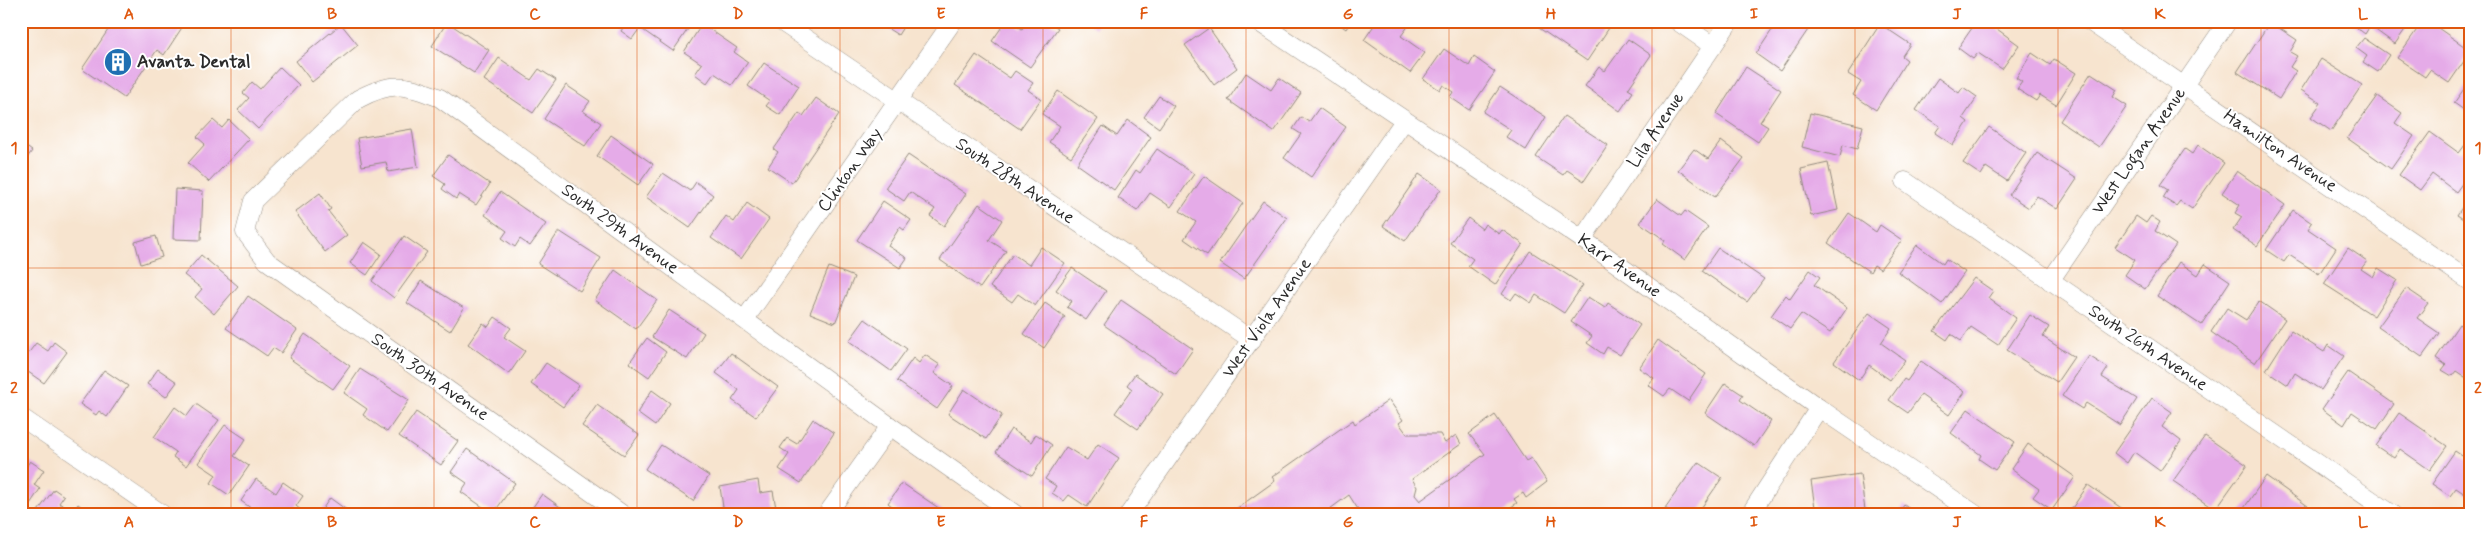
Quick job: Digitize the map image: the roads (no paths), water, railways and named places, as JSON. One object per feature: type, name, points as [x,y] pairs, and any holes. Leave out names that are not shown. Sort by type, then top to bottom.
[{"type":"street","name":"South 28th Avenue","points":[[780,21],[1252,340]]},
{"type":"street","name":"Clinton Way","points":[[745,319],[953,21]]},
{"type":"street","points":[[1677,21],[1713,46]]},
{"type":"street","name":"Lila Avenue","points":[[1582,239],[1730,21]]},
{"type":"street","name":"Hamilton Avenue","points":[[2089,21],[2471,282]]},
{"type":"street","name":"West Logan Avenue","points":[[2050,281],[2228,21]]},
{"type":"street","name":"Karr Avenue","points":[[1260,22],[1404,121],[1582,239],[1819,408],[1975,514]]},
{"type":"street","name":"South 29th Avenue","points":[[245,232],[253,201],[358,99],[378,88],[396,86],[418,90],[440,98],[890,426],[1016,514]]},
{"type":"street","name":"West Viola Avenue","points":[[1129,514],[1404,121]]},
{"type":"street","name":"South 26th Avenue","points":[[1905,181],[2392,514]]},
{"type":"street","name":"South 30th Avenue","points":[[245,232],[267,261],[617,512]]},
{"type":"street","points":[[1750,514],[1819,408]]},
{"type":"street","points":[[21,417],[162,514]]},
{"type":"street","points":[[827,514],[890,426]]},
{"type":"place","name":"Avanta Dental","points":[[118,62]]}]
